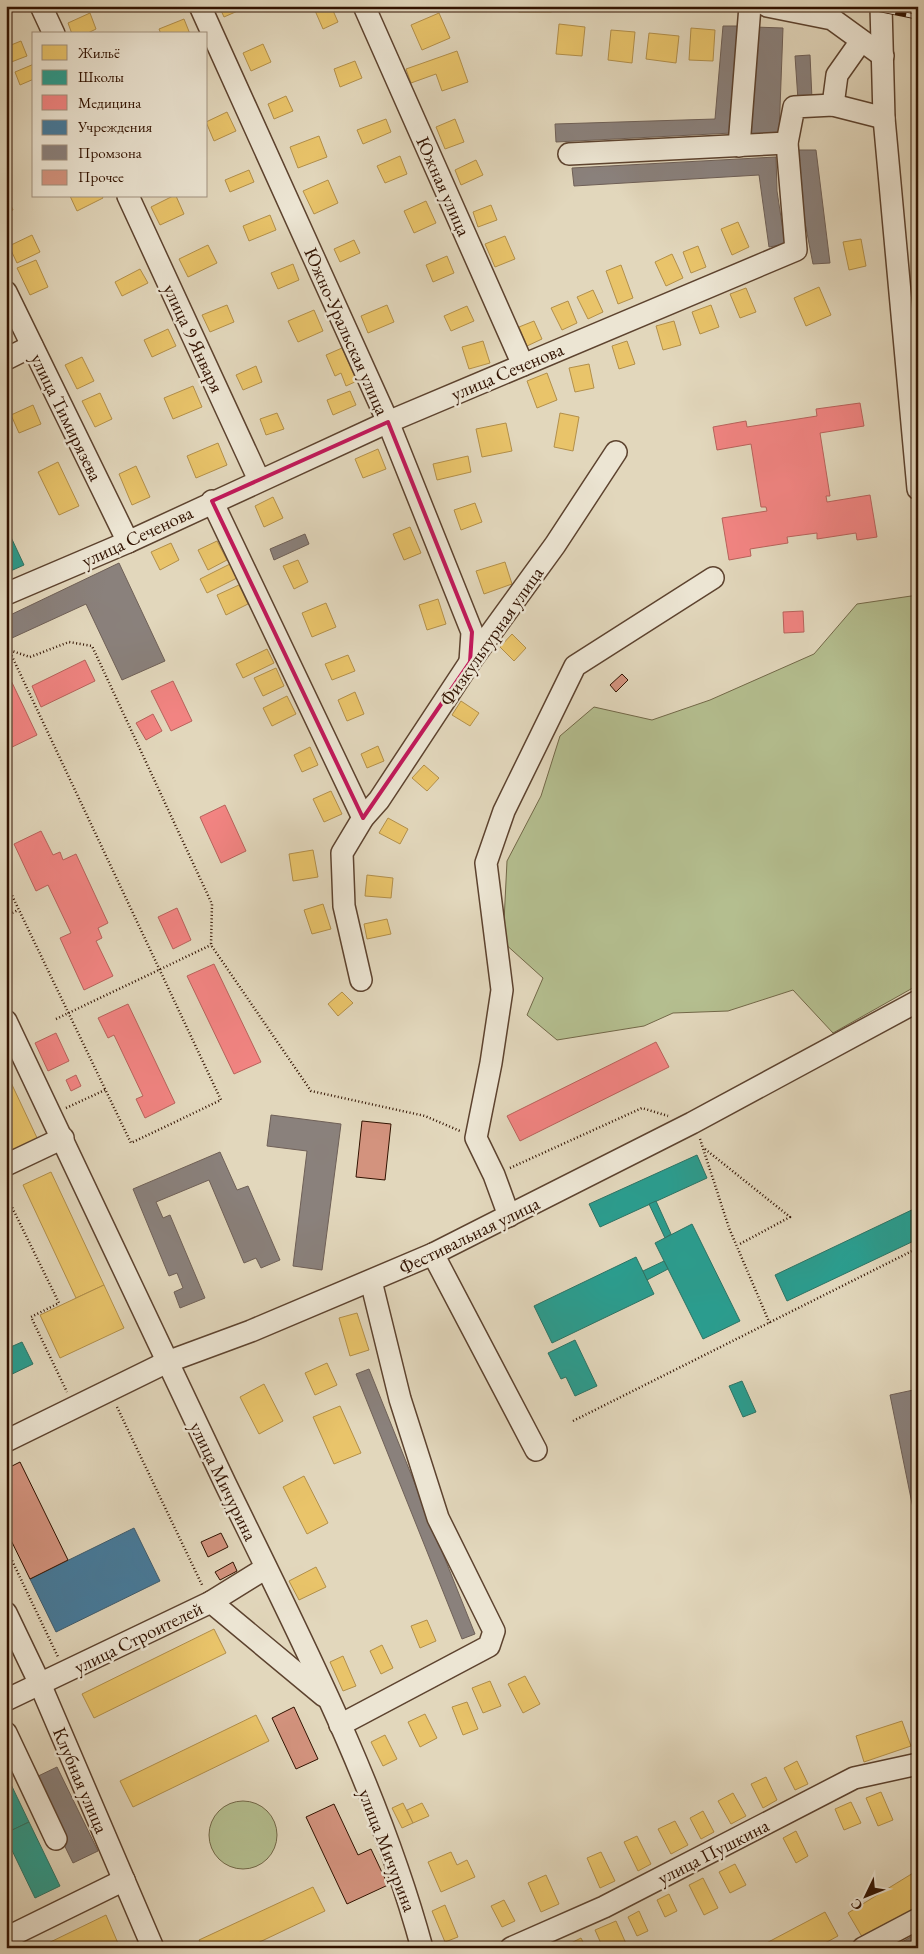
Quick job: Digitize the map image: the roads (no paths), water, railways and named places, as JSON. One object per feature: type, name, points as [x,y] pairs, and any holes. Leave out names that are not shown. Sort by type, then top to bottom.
[{"type":"street","points":[[41,6],[53,32]]},
{"type":"street","name":"Южно-Уральская улица","points":[[200,6],[388,422],[472,632],[470,662]]},
{"type":"street","name":"Южная улица","points":[[364,6],[523,365]]},
{"type":"street","points":[[739,146],[750,6]]},
{"type":"street","points":[[767,6],[832,19],[883,56]]},
{"type":"street","points":[[881,6],[884,118],[918,489]]},
{"type":"street","points":[[833,105],[837,75],[861,41]]},
{"type":"street","name":"улица Сеченова","points":[[6,594],[128,542],[212,501],[388,422],[796,250],[787,144],[794,107],[833,105],[884,118]]},
{"type":"street","points":[[569,154],[787,144]]},
{"type":"street","name":"улица 9 Января","points":[[129,198],[259,480]]},
{"type":"street","name":"улица Тимирязева","points":[[6,292],[128,542]]},
{"type":"street","points":[[6,359],[32,346]]},
{"type":"street","name":"Физкультурная улица","points":[[361,980],[344,906],[342,853],[363,818],[379,800],[470,662],[555,545],[616,452]]},
{"type":"street","points":[[212,501],[363,818]]},
{"type":"street","points":[[509,1216],[494,1175],[476,1138],[492,1063],[502,990],[486,863],[504,811],[575,666],[713,578]]},
{"type":"street","name":"Фестивальная улица","points":[[6,1441],[167,1362],[251,1331],[434,1254],[692,1123],[918,1001]]},
{"type":"street","name":"улица Мичурина","points":[[6,1021],[330,1701],[407,1892],[422,1948]]},
{"type":"street","points":[[6,1165],[62,1138]]},
{"type":"street","points":[[434,1254],[536,1450]]},
{"type":"street","points":[[340,1725],[489,1646],[494,1631],[438,1518],[400,1399],[371,1281]]},
{"type":"street","name":"улица Строителей","points":[[6,1700],[211,1602],[266,1568]]},
{"type":"street","points":[[211,1602],[330,1701]]},
{"type":"street","name":"Клубная улица","points":[[6,1613],[40,1684],[153,1948]]},
{"type":"street","points":[[6,1734],[56,1839]]},
{"type":"street","name":"улица Пушкина","points":[[511,1948],[604,1907],[854,1778],[918,1764]]},
{"type":"street","points":[[6,1938],[124,1880]]},
{"type":"street","points":[[863,1948],[918,1919]]},
{"type":"railway","points":[[863,6],[918,17]]}]
